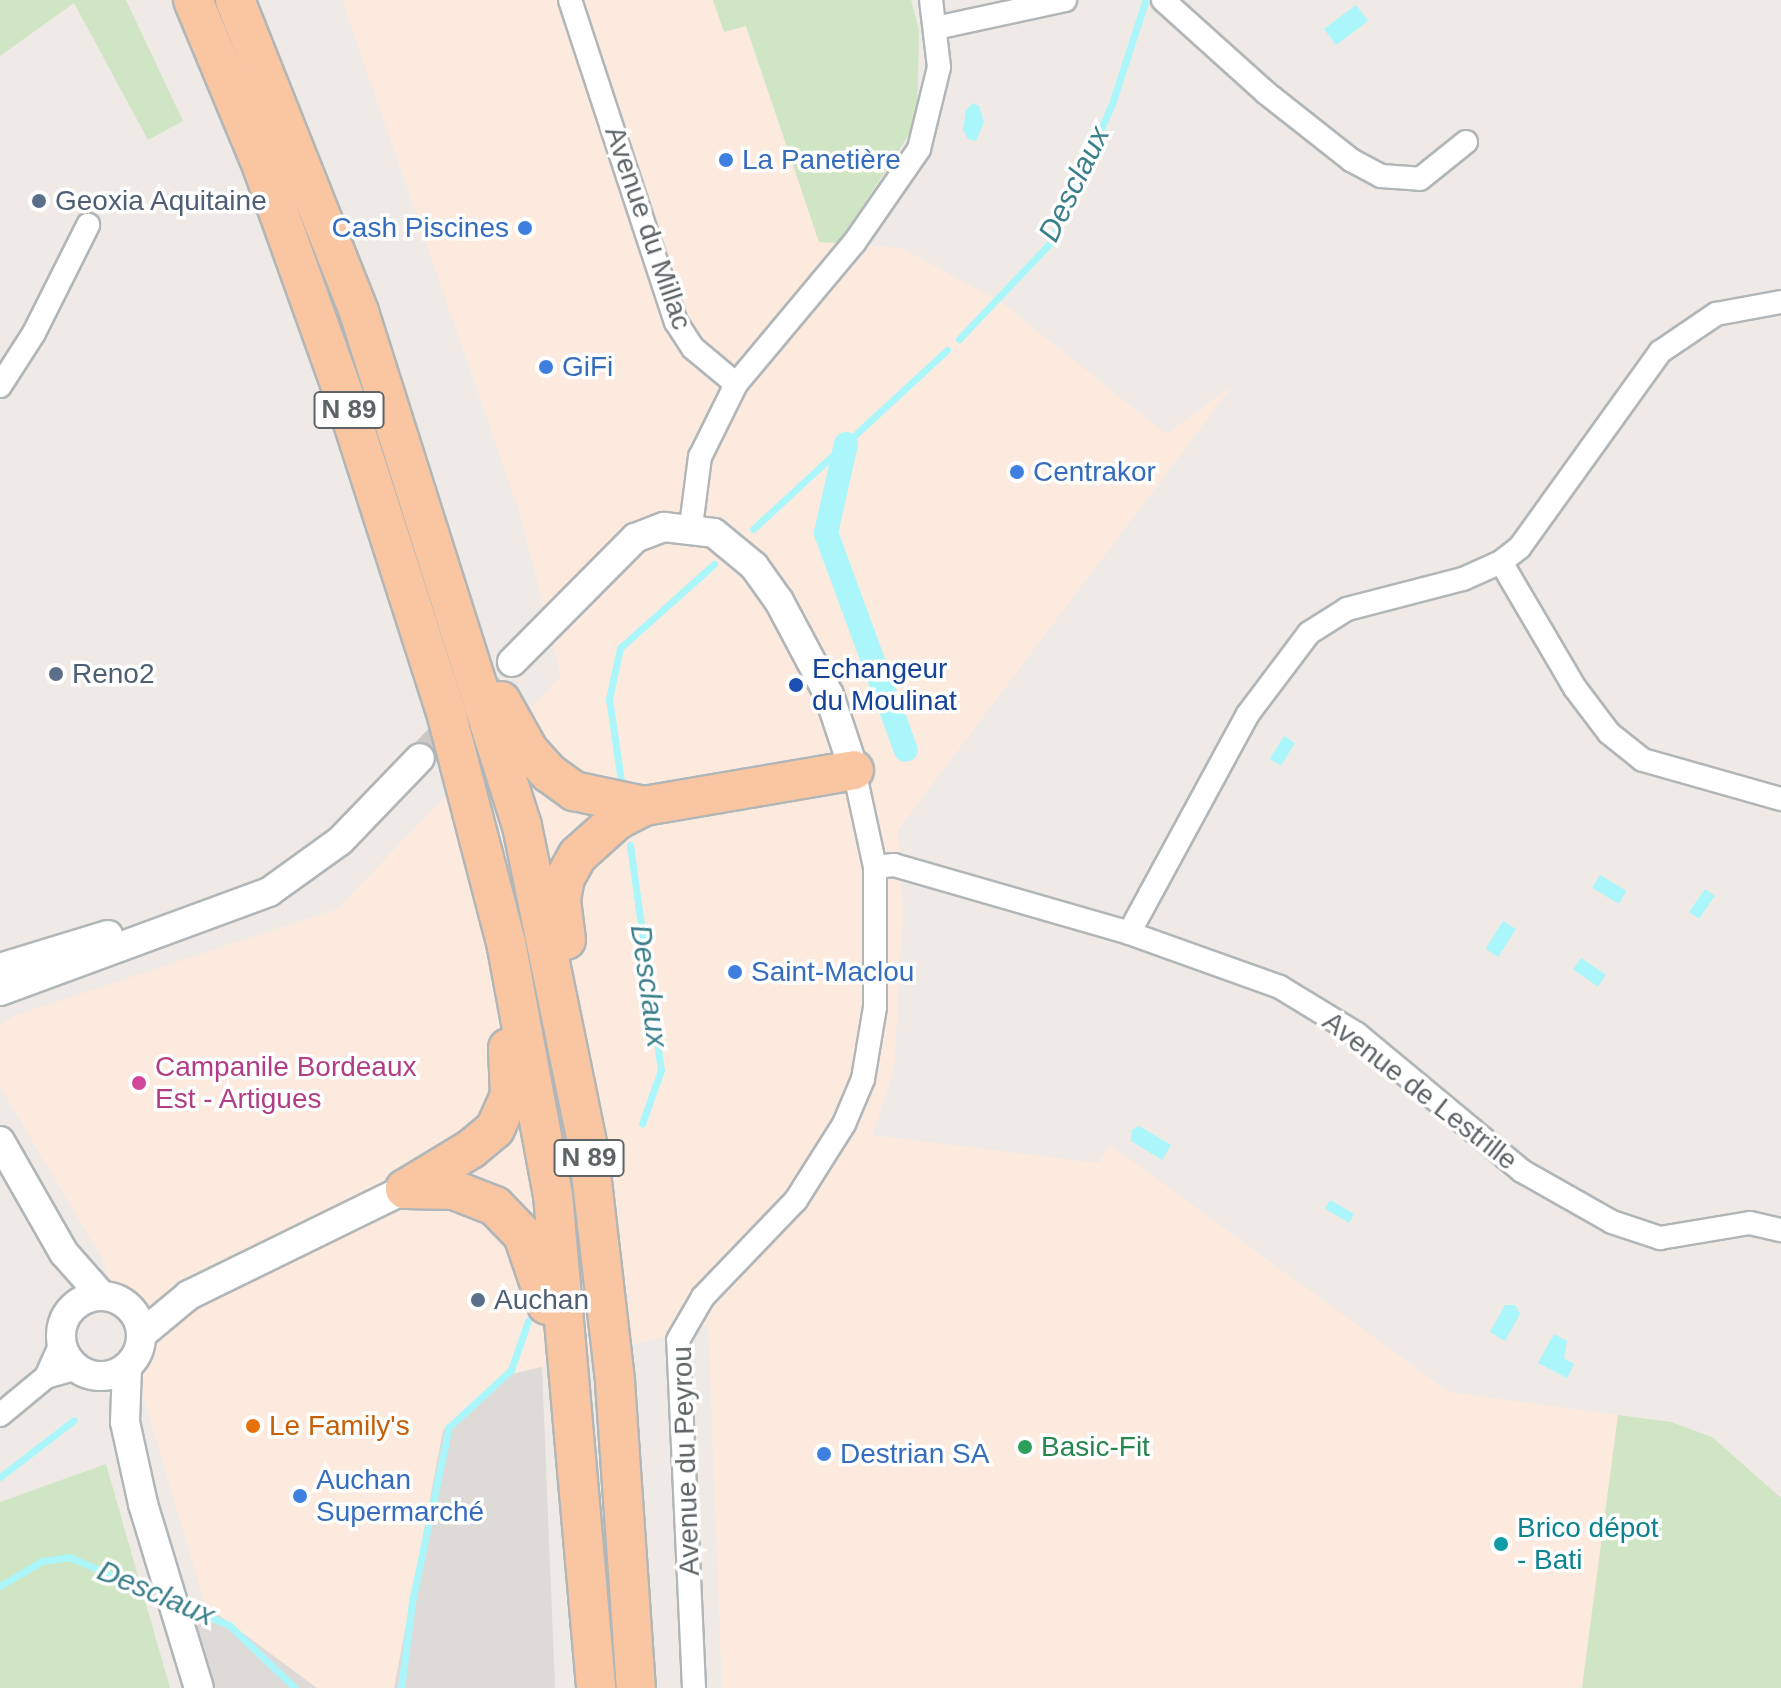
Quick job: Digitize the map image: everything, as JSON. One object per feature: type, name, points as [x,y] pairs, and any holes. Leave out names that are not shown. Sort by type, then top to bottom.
[{"type":"highway","name":"N 89","points":[[193,0],[262,166],[341,386],[447,716],[527,1042],[553,1195],[577,1427],[596,1688]]},
{"type":"highway","name":"N 89","points":[[235,0],[359,312],[467,640],[522,826],[573,1059],[615,1382],[636,1688]]},
{"type":"highway","points":[[467,640],[529,751],[549,773],[574,791],[644,806]]},
{"type":"highway","points":[[405,1189],[483,1140],[505,1113],[510,1096],[503,1021],[447,780],[447,716]]},
{"type":"highway","points":[[615,1382],[621,1301],[608,1180],[561,900],[578,855],[617,820],[644,806],[854,770]]},
{"type":"highway","points":[[405,1189],[478,1195],[511,1219],[523,1235],[535,1260],[577,1427]]},
{"type":"street","name":"Avenue du Millac","points":[[570,0],[676,322],[693,348],[736,384]]},
{"type":"street","points":[[691,526],[700,457],[736,384],[854,243],[919,149],[936,89],[936,28],[931,0]]},
{"type":"street","points":[[936,28],[1065,0]]},
{"type":"street","points":[[1163,0],[1265,92],[1351,160],[1381,176],[1420,179],[1466,142]]},
{"type":"street","points":[[0,386],[34,333],[88,225]]},
{"type":"street","points":[[1129,933],[1248,714],[1284,659],[1309,633],[1347,609],[1463,579],[1501,562],[1520,547],[1660,352],[1716,314],[1781,302]]},
{"type":"street","points":[[512,662],[611,562],[651,530],[691,526],[734,546],[779,601],[829,695],[854,770]]},
{"type":"street","points":[[1501,562],[1575,688],[1609,733],[1643,760],[1781,799]]},
{"type":"street","points":[[0,991],[256,898],[304,869],[340,841],[420,758]]},
{"type":"street","name":"Avenue du Peyrou","points":[[694,1688],[678,1340],[703,1297],[796,1200],[844,1124],[863,1079],[875,1007],[875,867],[854,770]]},
{"type":"street","name":"Avenue de Lestrille","points":[[875,867],[894,865],[1129,933],[1280,987],[1357,1034],[1522,1171],[1612,1222],[1660,1238],[1750,1223],[1781,1230]]},
{"type":"street","points":[[0,968],[115,934],[184,923]]},
{"type":"street","points":[[0,1141],[64,1253],[114,1299],[142,1334]]},
{"type":"street","points":[[199,1688],[172,1601],[125,1422],[127,1367],[140,1349],[142,1334],[189,1295],[405,1189]]},
{"type":"street","points":[[0,1415],[46,1377],[61,1344],[62,1324],[70,1309],[64,1253]]},
{"type":"street","points":[[70,1309],[114,1299],[189,1295]]},
{"type":"street","points":[[61,1344],[125,1422]]},
{"type":"street","points":[[46,1377],[127,1367]]},
{"type":"shaded area","points":[[342,0],[713,0],[724,32],[745,25],[819,242],[901,248],[1001,302],[1166,434],[1233,385],[898,830],[903,915],[894,1069],[872,1135],[1098,1163],[1110,1145],[1449,1392],[1618,1415],[1582,1688],[722,1688],[708,1326],[504,1376],[443,1430],[394,1688],[317,1688],[205,1605],[103,1260],[0,1087],[0,1025],[17,1015],[337,909],[561,676],[521,517]]},
{"type":"shaded area","points":[[542,1367],[555,1688],[394,1688],[443,1430],[504,1376]]},
{"type":"shaded area","points":[[205,1605],[317,1688],[199,1688],[174,1610]]},
{"type":"green space","points":[[0,0],[126,0],[183,121],[148,140],[74,3],[0,56]]},
{"type":"green space","points":[[713,0],[911,0],[919,30],[917,122],[839,243],[819,242],[746,26],[724,32]]},
{"type":"green space","points":[[1618,1415],[1671,1422],[1712,1437],[1781,1498],[1781,1688],[1582,1688]]},
{"type":"green space","points":[[106,1464],[170,1688],[0,1688],[0,1502]]},
{"type":"water","points":[[1356,5],[1368,21],[1336,45],[1324,29]]},
{"type":"water","points":[[973,103],[979,106],[984,122],[976,141],[968,139],[963,130],[966,110]]},
{"type":"water","points":[[1284,736],[1295,743],[1281,766],[1270,759]]},
{"type":"water","points":[[1600,875],[1627,891],[1619,904],[1592,888]]},
{"type":"water","points":[[1705,889],[1715,896],[1699,919],[1689,912]]},
{"type":"water","points":[[1503,921],[1516,929],[1498,957],[1486,949]]},
{"type":"water","points":[[1581,958],[1606,975],[1598,986],[1573,970]]},
{"type":"water","points":[[1139,1126],[1171,1145],[1162,1160],[1131,1141],[1132,1130]]},
{"type":"water","points":[[1330,1200],[1354,1214],[1349,1223],[1325,1209]]},
{"type":"water","points":[[1505,1305],[1515,1305],[1520,1314],[1505,1341],[1490,1332]]},
{"type":"water","points":[[1554,1334],[1567,1341],[1564,1358],[1574,1364],[1567,1378],[1538,1363]]},
{"type":"waterway","name":"Desclaux","points":[[959,339],[1051,242],[1112,104],[1145,2]]},
{"type":"waterway","name":"Desclaux","points":[[753,529],[947,350]]},
{"type":"waterway","points":[[846,444],[826,533],[906,750]]},
{"type":"waterway","name":"Desclaux","points":[[621,781],[609,699],[620,648],[714,564]]},
{"type":"waterway","name":"Desclaux","points":[[630,845],[661,1070],[642,1124]]},
{"type":"waterway","name":"Desclaux","points":[[401,1688],[412,1602],[449,1427],[511,1370],[528,1321]]},
{"type":"waterway","name":"Desclaux","points":[[0,1477],[74,1420]]},
{"type":"waterway","name":"Desclaux","points":[[0,1586],[42,1561],[69,1557],[162,1596]]},
{"type":"waterway","name":"Desclaux","points":[[181,1605],[229,1625],[295,1688]]},
{"type":"tunnel","points":[[420,758],[512,662]]},
{"type":"place","name":"La Panetière","points":[[726,160]]},
{"type":"place","name":"Geoxia Aquitaine","points":[[39,201]]},
{"type":"place","name":"Cash Piscines","points":[[525,228]]},
{"type":"place","name":"GiFi","points":[[546,367]]},
{"type":"place","name":"Centrakor","points":[[1017,472]]},
{"type":"place","name":"Reno2","points":[[56,674]]},
{"type":"place","name":"Echangeur du Moulinat","points":[[796,685]]},
{"type":"place","name":"Saint-Maclou","points":[[735,972]]},
{"type":"place","name":"Campanile Bordeaux Est - Artigues","points":[[139,1083]]},
{"type":"place","name":"Auchan","points":[[478,1300]]},
{"type":"place","name":"Le Family's","points":[[253,1426]]},
{"type":"place","name":"Basic-Fit","points":[[1025,1447]]},
{"type":"place","name":"Destrian SA","points":[[824,1454]]},
{"type":"place","name":"Auchan Supermarché","points":[[300,1496]]},
{"type":"place","name":"Brico dépot - Bati","points":[[1501,1544]]}]
